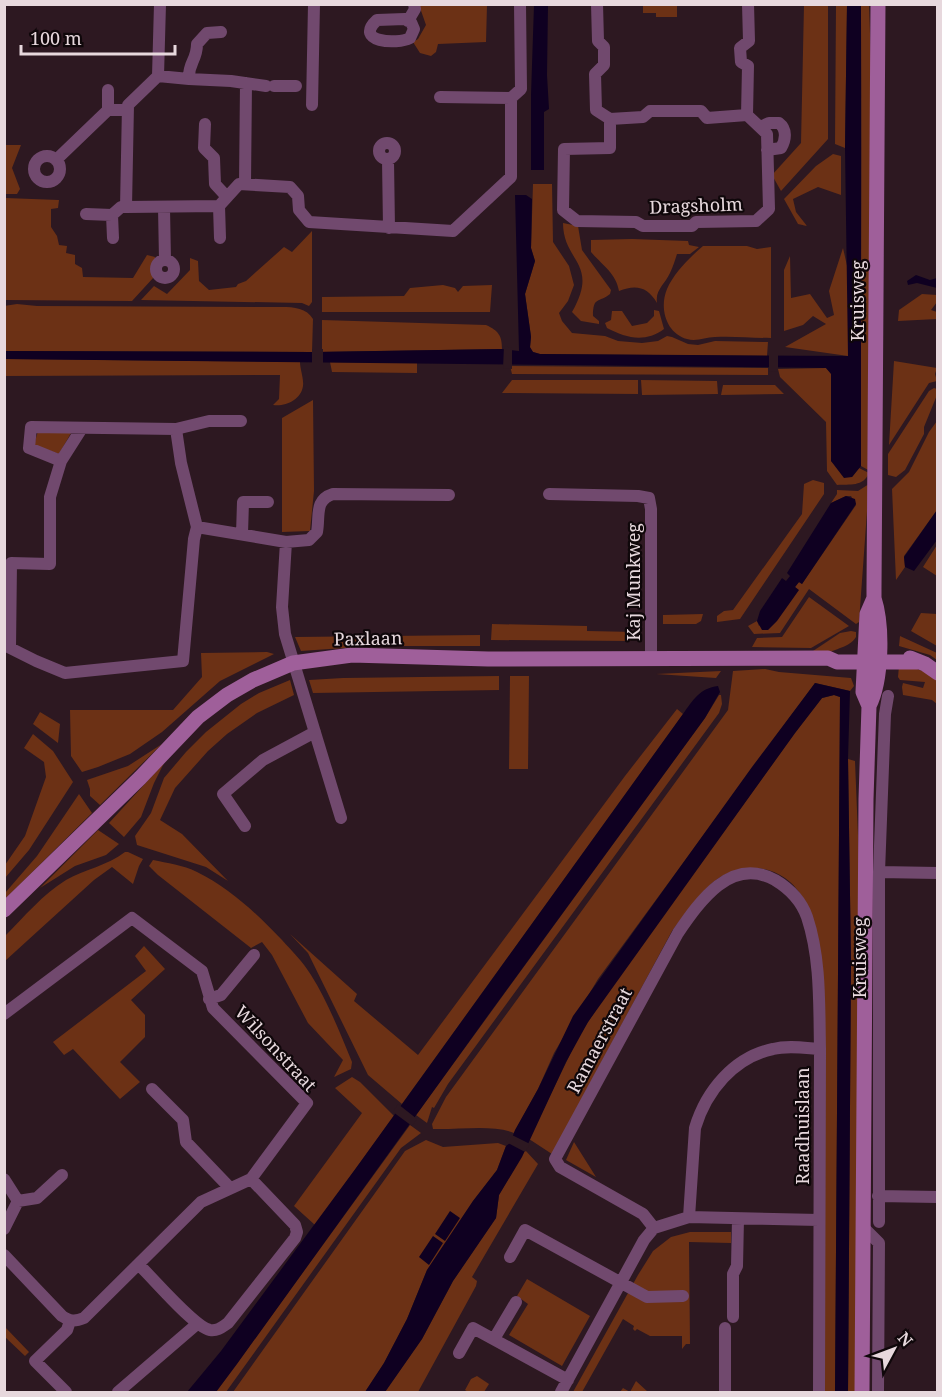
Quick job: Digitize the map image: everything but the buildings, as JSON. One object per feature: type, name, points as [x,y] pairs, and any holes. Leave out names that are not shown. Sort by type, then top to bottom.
[{"type":"street","points":[[126,207],[128,105],[158,76],[160,4]]},
{"type":"street","points":[[312,105],[314,4]]},
{"type":"street","points":[[408,21],[415,9],[414,4]]},
{"type":"street","points":[[440,97],[511,98],[521,89],[520,4]]},
{"type":"street","points":[[597,4],[598,41],[604,47],[604,65],[595,74],[596,110],[610,119],[643,117],[651,111],[701,111],[708,117],[747,115],[760,127],[769,123],[779,123],[784,129],[785,142],[782,148],[767,150]]},
{"type":"street","points":[[747,115],[748,66],[741,62],[740,48],[749,41],[748,4]]},
{"type":"street","name":"Kruisweg","points":[[862,1392],[866,799],[869,706],[863,692],[872,658],[867,614],[874,598],[878,4]]},
{"type":"street","points":[[189,79],[188,68],[197,55],[196,44],[207,33],[221,32]]},
{"type":"street","points":[[158,76],[270,86],[296,86]]},
{"type":"street","points":[[245,184],[246,83]]},
{"type":"street","points":[[108,90],[108,110]]},
{"type":"street","points":[[86,214],[112,214],[121,207],[164,208],[223,202],[239,184],[245,184],[290,188],[298,196],[299,210],[309,222],[453,231],[511,177],[511,98]]},
{"type":"street","points":[[56,160],[108,110],[128,110]]},
{"type":"street","name":"Dragsholm","points":[[610,119],[610,148],[564,149],[564,210],[577,221],[636,222],[643,226],[692,226],[696,222],[756,221],[769,209],[767,134],[760,127]]},
{"type":"street","points":[[205,124],[204,148],[214,158],[215,184],[223,202],[220,238]]},
{"type":"street","points":[[388,160],[389,228]]},
{"type":"street","points":[[164,208],[165,260]]},
{"type":"street","points":[[112,214],[113,238]]},
{"type":"street","points":[[61,461],[29,448],[31,427],[176,429],[209,421],[241,422]]},
{"type":"street","points":[[82,428],[61,461],[50,496],[50,564],[11,563],[10,648],[36,662],[65,673],[183,661],[197,527],[181,463],[176,429]]},
{"type":"street","points":[[197,527],[286,542],[312,538],[318,528],[319,505],[327,496],[333,494],[449,495]]},
{"type":"street","name":"Kaj Munkweg","points":[[549,494],[649,498],[651,509],[651,658]]},
{"type":"street","points":[[242,534],[243,502],[268,502]]},
{"type":"street","points":[[286,542],[282,607],[285,634],[340,818]]},
{"type":"street","name":"Paxlaan","points":[[4,910],[198,717],[220,700],[253,680],[293,663],[352,655],[488,659],[828,658],[836,654],[918,662],[938,673]]},
{"type":"street","name":"Kruisweg","points":[[879,1222],[879,872],[885,714],[888,696]]},
{"type":"street","points":[[245,826],[223,794],[246,773],[276,752],[315,732]]},
{"type":"street","points":[[879,872],[938,873]]},
{"type":"street","name":"Ramaerstraat","points":[[654,1228],[643,1214],[560,1167],[555,1160],[678,933],[692,913],[712,890],[735,876],[748,873],[769,877]]},
{"type":"street","name":"Raadhuislaan","points":[[769,877],[783,885],[801,905],[812,938],[817,974],[820,1049],[819,1392]]},
{"type":"street","name":"Wilsonstraat","points":[[4,1014],[132,918],[202,971],[213,1008],[307,1103],[251,1179]]},
{"type":"street","name":"Wilsonstraat","points":[[209,999],[221,995],[254,955]]},
{"type":"street","points":[[689,1217],[695,1128],[698,1116],[712,1090],[734,1068],[759,1053],[787,1047],[820,1049]]},
{"type":"street","points":[[152,1089],[183,1120],[186,1142],[230,1188]]},
{"type":"street","points":[[18,1201],[37,1198],[62,1175]]},
{"type":"street","points":[[4,1179],[18,1201]]},
{"type":"street","points":[[4,1255],[62,1316],[70,1321],[76,1321],[84,1318],[201,1202],[251,1179],[295,1225],[297,1232],[295,1238],[228,1323],[220,1329],[210,1330],[197,1324],[139,1264]]},
{"type":"street","points":[[878,1196],[938,1197]]},
{"type":"street","points":[[4,1229],[18,1201]]},
{"type":"street","points":[[561,1392],[644,1240],[654,1228],[689,1217],[819,1220]]},
{"type":"street","points":[[733,1317],[733,1274],[737,1266],[738,1219]]},
{"type":"street","points":[[864,1228],[879,1243],[878,1392]]},
{"type":"street","points":[[510,1257],[525,1230],[647,1296],[683,1296]]},
{"type":"street","points":[[494,1339],[516,1302]]},
{"type":"street","points":[[66,1392],[35,1361],[67,1330],[70,1321]]},
{"type":"street","points":[[118,1392],[197,1324]]},
{"type":"street","points":[[459,1353],[473,1328],[568,1380]]},
{"type":"street","points":[[725,1328],[725,1392]]},
{"type":"shaded area","points":[[869,4],[874,153],[870,471],[861,466],[860,451],[861,5]]},
{"type":"shaded area","points":[[419,5],[487,5],[486,42],[438,44],[436,52],[431,56],[420,53],[413,42],[418,39],[426,25]]},
{"type":"shaded area","points":[[534,5],[548,5],[549,109],[544,112],[544,170],[531,170]]},
{"type":"shaded area","points":[[643,5],[677,5],[677,17],[656,17],[656,13],[643,13]]},
{"type":"shaded area","points":[[804,5],[828,5],[828,139],[781,191],[772,175],[801,143]]},
{"type":"shaded area","points":[[836,5],[847,5],[845,148],[835,144]]},
{"type":"shaded area","points":[[847,5],[861,5],[861,466],[852,477],[844,478],[831,461],[831,374],[826,368],[5,359],[5,351],[312,352],[502,349],[519,351],[515,195],[526,195],[532,199],[531,248],[535,261],[525,294],[531,337],[530,347],[533,352],[540,354],[848,356],[845,148]]},
{"type":"shaded area","points":[[5,145],[21,145],[12,168],[20,189],[17,194],[5,194]]},
{"type":"shaded area","points":[[833,154],[841,156],[841,195],[818,187],[793,199],[796,212],[807,226],[798,224],[784,199],[816,166]]},
{"type":"shaded area","points":[[533,184],[552,184],[553,242],[569,266],[574,285],[568,301],[559,313],[562,321],[572,333],[642,343],[658,341],[667,336],[688,344],[698,345],[715,341],[768,342],[767,356],[540,354],[533,352],[530,348],[531,336],[525,294],[535,261],[531,248]]},
{"type":"shaded area","points":[[5,198],[59,200],[58,208],[51,209],[51,227],[57,236],[59,245],[67,246],[66,253],[75,255],[75,264],[82,268],[83,277],[133,278],[147,255],[155,257],[154,277],[132,301],[5,300]]},
{"type":"shaded area","points":[[563,223],[578,226],[582,250],[611,290],[610,294],[594,305],[593,316],[599,324],[581,321],[572,312],[580,296],[581,273],[568,246]]},
{"type":"shaded area","points":[[312,231],[312,302],[309,306],[302,303],[141,300],[154,286],[167,294],[190,270],[190,258],[198,261],[199,281],[209,290],[236,287],[284,247],[292,252]]},
{"type":"shaded area","points":[[591,240],[688,241],[689,245],[699,247],[690,254],[677,254],[670,273],[659,291],[657,303],[650,293],[641,288],[619,291],[612,274],[591,252]]},
{"type":"shaded area","points":[[703,246],[747,246],[757,249],[771,247],[771,338],[711,337],[691,340],[680,336],[669,326],[664,312],[667,289],[683,266]]},
{"type":"shaded area","points":[[843,248],[848,270],[848,356],[785,347],[826,324],[813,316],[803,325],[784,331],[784,270],[790,256],[791,298],[810,294],[827,318],[834,315],[829,291]]},
{"type":"shaded area","points":[[916,275],[930,280],[937,278],[937,288],[917,283],[908,285],[907,281]]},
{"type":"shaded area","points":[[443,285],[455,288],[458,292],[463,286],[492,285],[490,312],[322,312],[322,297],[404,296],[410,288]]},
{"type":"shaded area","points":[[922,294],[937,295],[937,302],[931,310],[937,312],[937,319],[898,321],[899,310]]},
{"type":"shaded area","points":[[17,304],[295,308],[310,314],[313,319],[312,352],[5,351],[4,306]]},
{"type":"shaded area","points":[[654,310],[659,311],[664,329],[650,336],[636,338],[621,334],[607,328],[605,323],[611,320],[612,311],[622,311],[632,326],[647,323],[654,316]]},
{"type":"shaded area","points":[[322,320],[486,325],[499,334],[502,349],[322,352]]},
{"type":"shaded area","points":[[5,359],[300,362],[303,386],[296,399],[282,405],[273,405],[279,399],[280,375],[5,376]]},
{"type":"shaded area","points":[[894,361],[937,368],[935,374],[937,381],[929,383],[889,445]]},
{"type":"shaded area","points":[[330,362],[417,363],[417,373],[332,372]]},
{"type":"shaded area","points":[[510,366],[768,368],[768,375],[512,374]]},
{"type":"shaded area","points":[[826,368],[831,373],[831,461],[852,477],[859,468],[869,473],[860,483],[837,485],[827,471],[826,422],[780,377],[778,369]]},
{"type":"shaded area","points":[[512,380],[638,380],[638,394],[502,393]]},
{"type":"shaded area","points":[[641,380],[717,381],[718,394],[642,395]]},
{"type":"shaded area","points":[[723,385],[775,385],[784,394],[721,395]]},
{"type":"shaded area","points":[[937,389],[937,395],[924,427],[924,434],[905,470],[896,477],[888,475],[888,454],[929,391]]},
{"type":"shaded area","points":[[313,400],[314,491],[310,531],[282,532],[282,418]]},
{"type":"shaded area","points":[[937,421],[937,510],[904,556],[905,567],[896,580],[892,489],[909,472]]},
{"type":"shaded area","points":[[38,431],[71,433],[59,454],[34,445]]},
{"type":"shaded area","points":[[813,480],[824,483],[824,494],[740,619],[717,622],[717,616],[724,611],[733,610],[802,514],[804,484]]},
{"type":"shaded area","points":[[869,484],[859,622],[856,624],[809,589],[780,633],[754,634],[748,626],[757,621],[759,626],[798,590],[795,587],[799,582],[802,584],[856,505],[851,496],[831,503],[837,490],[858,491]]},
{"type":"shaded area","points":[[846,496],[855,499],[856,504],[802,584],[799,582],[795,587],[799,590],[777,621],[768,630],[762,630],[757,621],[760,611],[782,578],[786,581],[790,576],[787,573],[831,503]]},
{"type":"shaded area","points":[[937,510],[937,540],[914,571],[905,567],[904,557]]},
{"type":"shaded area","points":[[937,545],[937,576],[923,567]]},
{"type":"shaded area","points":[[809,597],[849,626],[811,648],[752,647],[757,638],[782,637]]},
{"type":"shaded area","points":[[921,613],[937,614],[937,646],[911,631]]},
{"type":"shaded area","points":[[703,614],[701,621],[696,624],[663,624],[663,615]]},
{"type":"shaded area","points":[[492,624],[587,626],[587,631],[636,632],[636,638],[629,641],[491,640]]},
{"type":"shaded area","points":[[856,632],[856,637],[846,646],[825,655],[813,651],[840,633]]},
{"type":"shaded area","points":[[480,635],[480,646],[372,646],[301,651],[295,637]]},
{"type":"shaded area","points":[[900,636],[937,653],[937,660],[930,655],[899,646]]},
{"type":"shaded area","points":[[267,652],[274,654],[220,681],[162,732],[130,754],[82,772],[71,756],[70,710],[173,710],[202,677],[201,653]]},
{"type":"shaded area","points":[[899,666],[919,670],[937,680],[937,704],[932,700],[903,695],[903,683],[923,688],[925,682],[900,680]]},
{"type":"shaded area","points":[[765,669],[851,678],[854,686],[850,691],[815,683],[598,979],[554,1053],[514,1133],[485,1128],[433,1129],[432,1124],[446,1097],[728,710],[733,671]]},
{"type":"shaded area","points":[[721,671],[716,678],[656,674]]},
{"type":"shaded area","points":[[499,676],[499,690],[313,693],[309,680],[343,678]]},
{"type":"shaded area","points":[[510,676],[529,676],[528,769],[509,769]]},
{"type":"shaded area","points":[[290,680],[294,695],[257,713],[208,751],[175,788],[160,820],[182,834],[228,881],[206,867],[137,845],[135,836],[151,813],[164,778],[186,752],[206,732],[241,704],[259,693]]},
{"type":"shaded area","points":[[815,683],[850,691],[848,759],[851,963],[848,1392],[835,1392],[840,697],[834,695],[822,698],[795,733],[588,1022],[566,1062],[522,1157],[499,1195],[496,1218],[453,1281],[422,1339],[385,1392],[365,1392],[384,1363],[407,1319],[427,1270],[473,1201],[497,1170],[506,1146],[510,1143],[538,1089],[573,1016]]},
{"type":"shaded area","points":[[718,686],[720,692],[705,718],[216,1392],[187,1392],[221,1351],[356,1168],[690,704],[706,689]]},
{"type":"shaded area","points":[[721,695],[722,704],[719,713],[448,1084],[434,1108],[432,1107],[427,1123],[416,1115],[705,718]]},
{"type":"shaded area","points":[[834,695],[840,697],[835,1392],[823,1392],[825,1115],[806,902],[788,880],[767,870],[747,868],[727,873],[706,889],[672,931],[552,1154],[529,1139],[579,1036],[607,993],[795,733],[822,698]]},
{"type":"shaded area","points":[[677,709],[683,714],[402,1104],[368,1075],[308,953],[290,934],[357,994],[354,1001],[418,1055]]},
{"type":"shaded area","points":[[40,712],[60,724],[58,743],[33,724]]},
{"type":"shaded area","points":[[33,734],[53,751],[73,782],[29,850],[5,878],[5,865],[25,836],[46,777],[44,762],[24,748]]},
{"type":"shaded area","points":[[162,744],[100,805],[90,796],[87,780],[128,766]]},
{"type":"shaded area","points":[[848,759],[855,761],[860,884],[857,1392],[848,1392],[851,963]]},
{"type":"shaded area","points":[[164,763],[141,817],[124,837],[109,823]]},
{"type":"shaded area","points":[[79,794],[92,813],[5,899],[5,893],[37,856]]},
{"type":"shaded area","points":[[98,830],[119,844],[106,855],[75,866],[40,888]]},
{"type":"shaded area","points":[[125,852],[143,859],[133,884],[112,867],[94,880],[5,961],[5,936],[42,899],[66,880],[111,861]]},
{"type":"shaded area","points":[[153,860],[175,864],[209,878],[243,902],[282,940],[311,975],[323,996],[352,1062],[351,1069],[334,1077],[343,1060],[308,1023],[272,955],[262,942],[251,948],[158,875],[149,866]]},
{"type":"shaded area","points":[[144,946],[165,969],[131,1000],[145,1015],[145,1037],[120,1062],[140,1082],[120,1099],[73,1049],[64,1055],[53,1042],[146,971],[135,956]]},
{"type":"shaded area","points":[[352,1077],[394,1116],[315,1225],[294,1206],[362,1113],[335,1088]]},
{"type":"shaded area","points":[[410,1125],[421,1133],[401,1148],[226,1392],[216,1392]]},
{"type":"shaded area","points":[[426,1140],[443,1147],[498,1143],[506,1146],[497,1170],[473,1201],[427,1270],[407,1319],[384,1363],[365,1392],[233,1392],[405,1151]]},
{"type":"shaded area","points":[[574,1142],[596,1177],[566,1160]]},
{"type":"shaded area","points":[[525,1150],[538,1164],[472,1277],[477,1281],[476,1286],[418,1392],[385,1392],[422,1339],[453,1281],[496,1218],[499,1195]]},
{"type":"shaded area","points":[[450,1211],[460,1218],[445,1241],[435,1234]]},
{"type":"shaded area","points":[[690,1232],[731,1232],[731,1243],[689,1242],[690,1344],[686,1344],[682,1349],[682,1336],[650,1336],[637,1329],[635,1331],[634,1326],[623,1319],[582,1392],[573,1392],[653,1251],[671,1237]]},
{"type":"shaded area","points":[[433,1236],[443,1243],[429,1265],[419,1257]]},
{"type":"shaded area","points":[[527,1279],[590,1316],[562,1366],[509,1335],[528,1304],[517,1296]]},
{"type":"shaded area","points":[[5,1327],[29,1352],[25,1356],[5,1337]]},
{"type":"shaded area","points":[[477,1376],[489,1384],[484,1392],[465,1390],[471,1379]]},
{"type":"shaded area","points":[[636,1381],[648,1392],[630,1392]]},
{"type":"pier","points":[[504,346],[512,348],[512,369],[503,368]]},
{"type":"pier","points":[[312,349],[323,349],[323,365],[312,365]]},
{"type":"pier","points":[[769,353],[778,353],[778,372],[769,371]]},
{"type":"pier","points":[[398,1104],[417,1119],[412,1126],[393,1112]]},
{"type":"pier","points":[[510,1134],[530,1144],[525,1152],[506,1142]]}]
